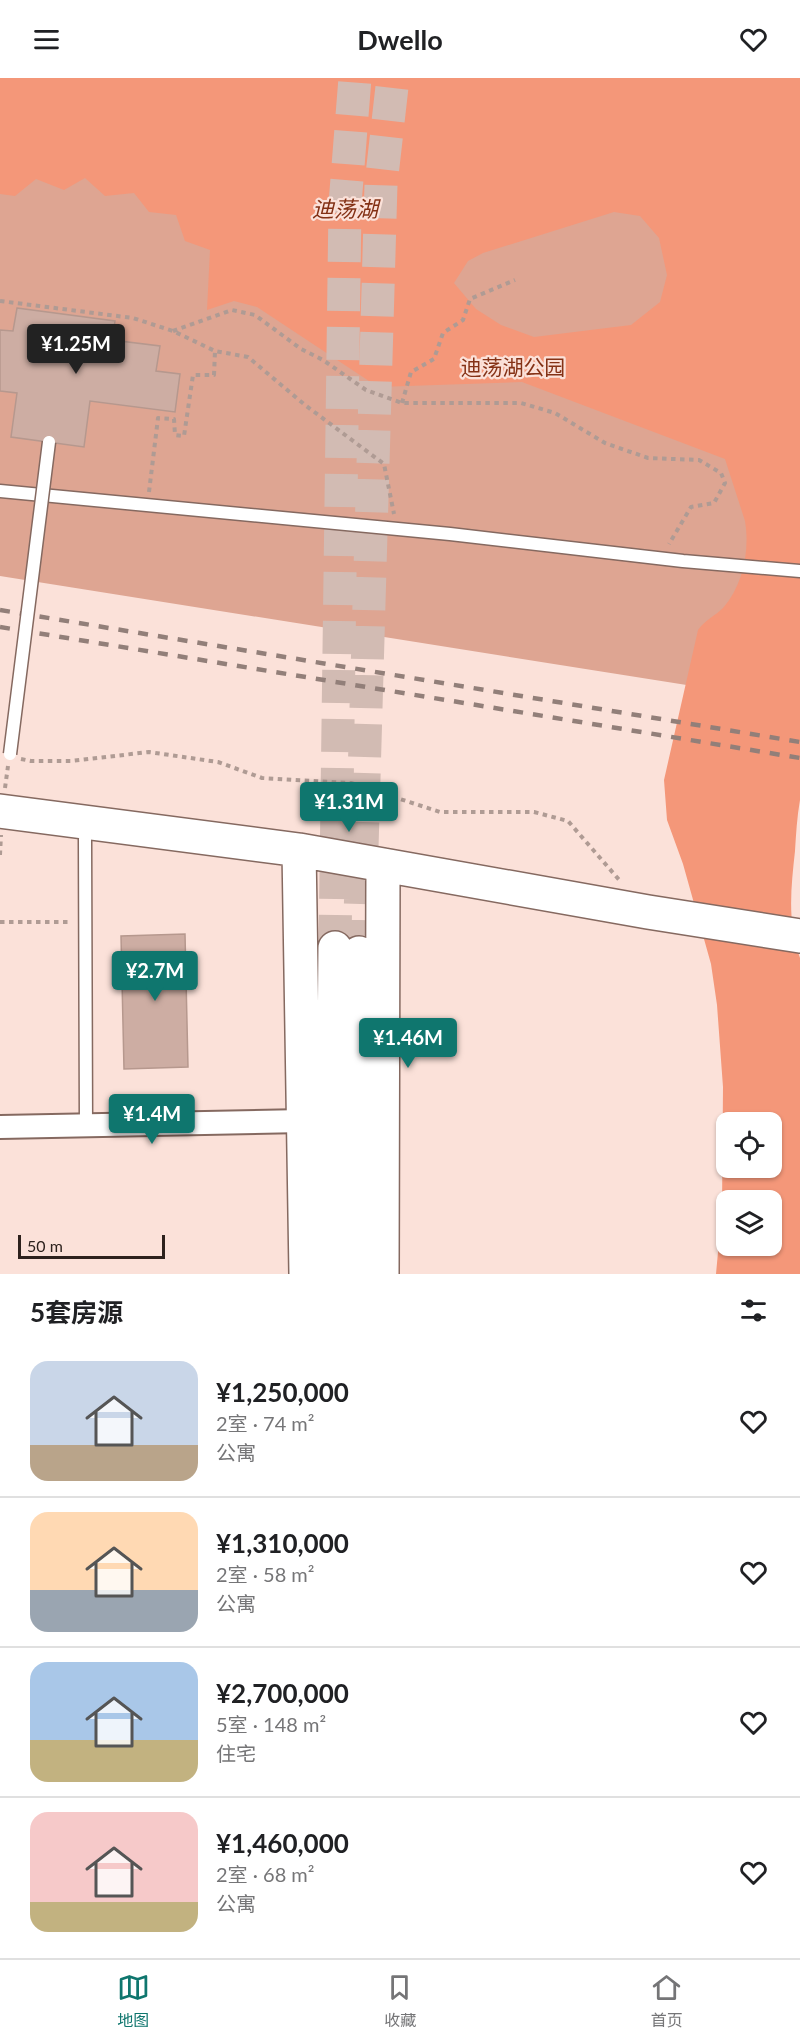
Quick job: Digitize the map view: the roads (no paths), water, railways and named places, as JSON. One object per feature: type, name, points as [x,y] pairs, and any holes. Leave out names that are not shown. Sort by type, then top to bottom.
[{"type":"main road","points":[[0,811],[298,858],[689,926],[800,951]]},
{"type":"main road","points":[[0,830],[298,858]]},
{"type":"main road","points":[[298,858],[306,1274]]},
{"type":"main road","points":[[383,873],[648,912],[689,926],[800,936]]},
{"type":"main road","points":[[382,1274],[383,873]]},
{"type":"main road","points":[[332,1274],[347,951],[355,1274]]},
{"type":"street","points":[[0,1127],[303,1121]]},
{"type":"lane","points":[[10,755],[49,442]]},
{"type":"lane","points":[[0,490],[397,529],[683,561],[800,571]]},
{"type":"lane","points":[[85,839],[86,1126]]},
{"type":"water","name":"迪荡湖","points":[[0,78],[800,78],[800,800],[791,905],[793,931],[800,958],[800,1274],[716,1274],[718,1256],[782,1256],[782,1190],[722,1190],[722,1178],[782,1178],[782,1112],[723,1112],[717,1005],[711,964],[683,864],[667,820],[664,780],[698,630],[730,599],[736,589],[746,556],[745,521],[725,459],[522,382],[378,387],[257,307],[234,301],[207,310],[210,250],[185,241],[176,215],[149,212],[134,193],[105,196],[85,178],[64,190],[36,179],[15,196],[0,194]],"holes":[[[614,212],[640,216],[659,238],[667,275],[660,302],[631,325],[534,337],[501,325],[476,309],[454,283],[468,261],[483,253]]]},
{"type":"tunnel","points":[[335,948],[345,204],[355,78]]},
{"type":"tunnel","points":[[359,953],[381,184],[393,78]]},
{"type":"railway","points":[[0,610],[800,742]]},
{"type":"railway","points":[[0,627],[800,758]]},
{"type":"park label","name":"迪荡湖公园","points":[[513,366]]}]
